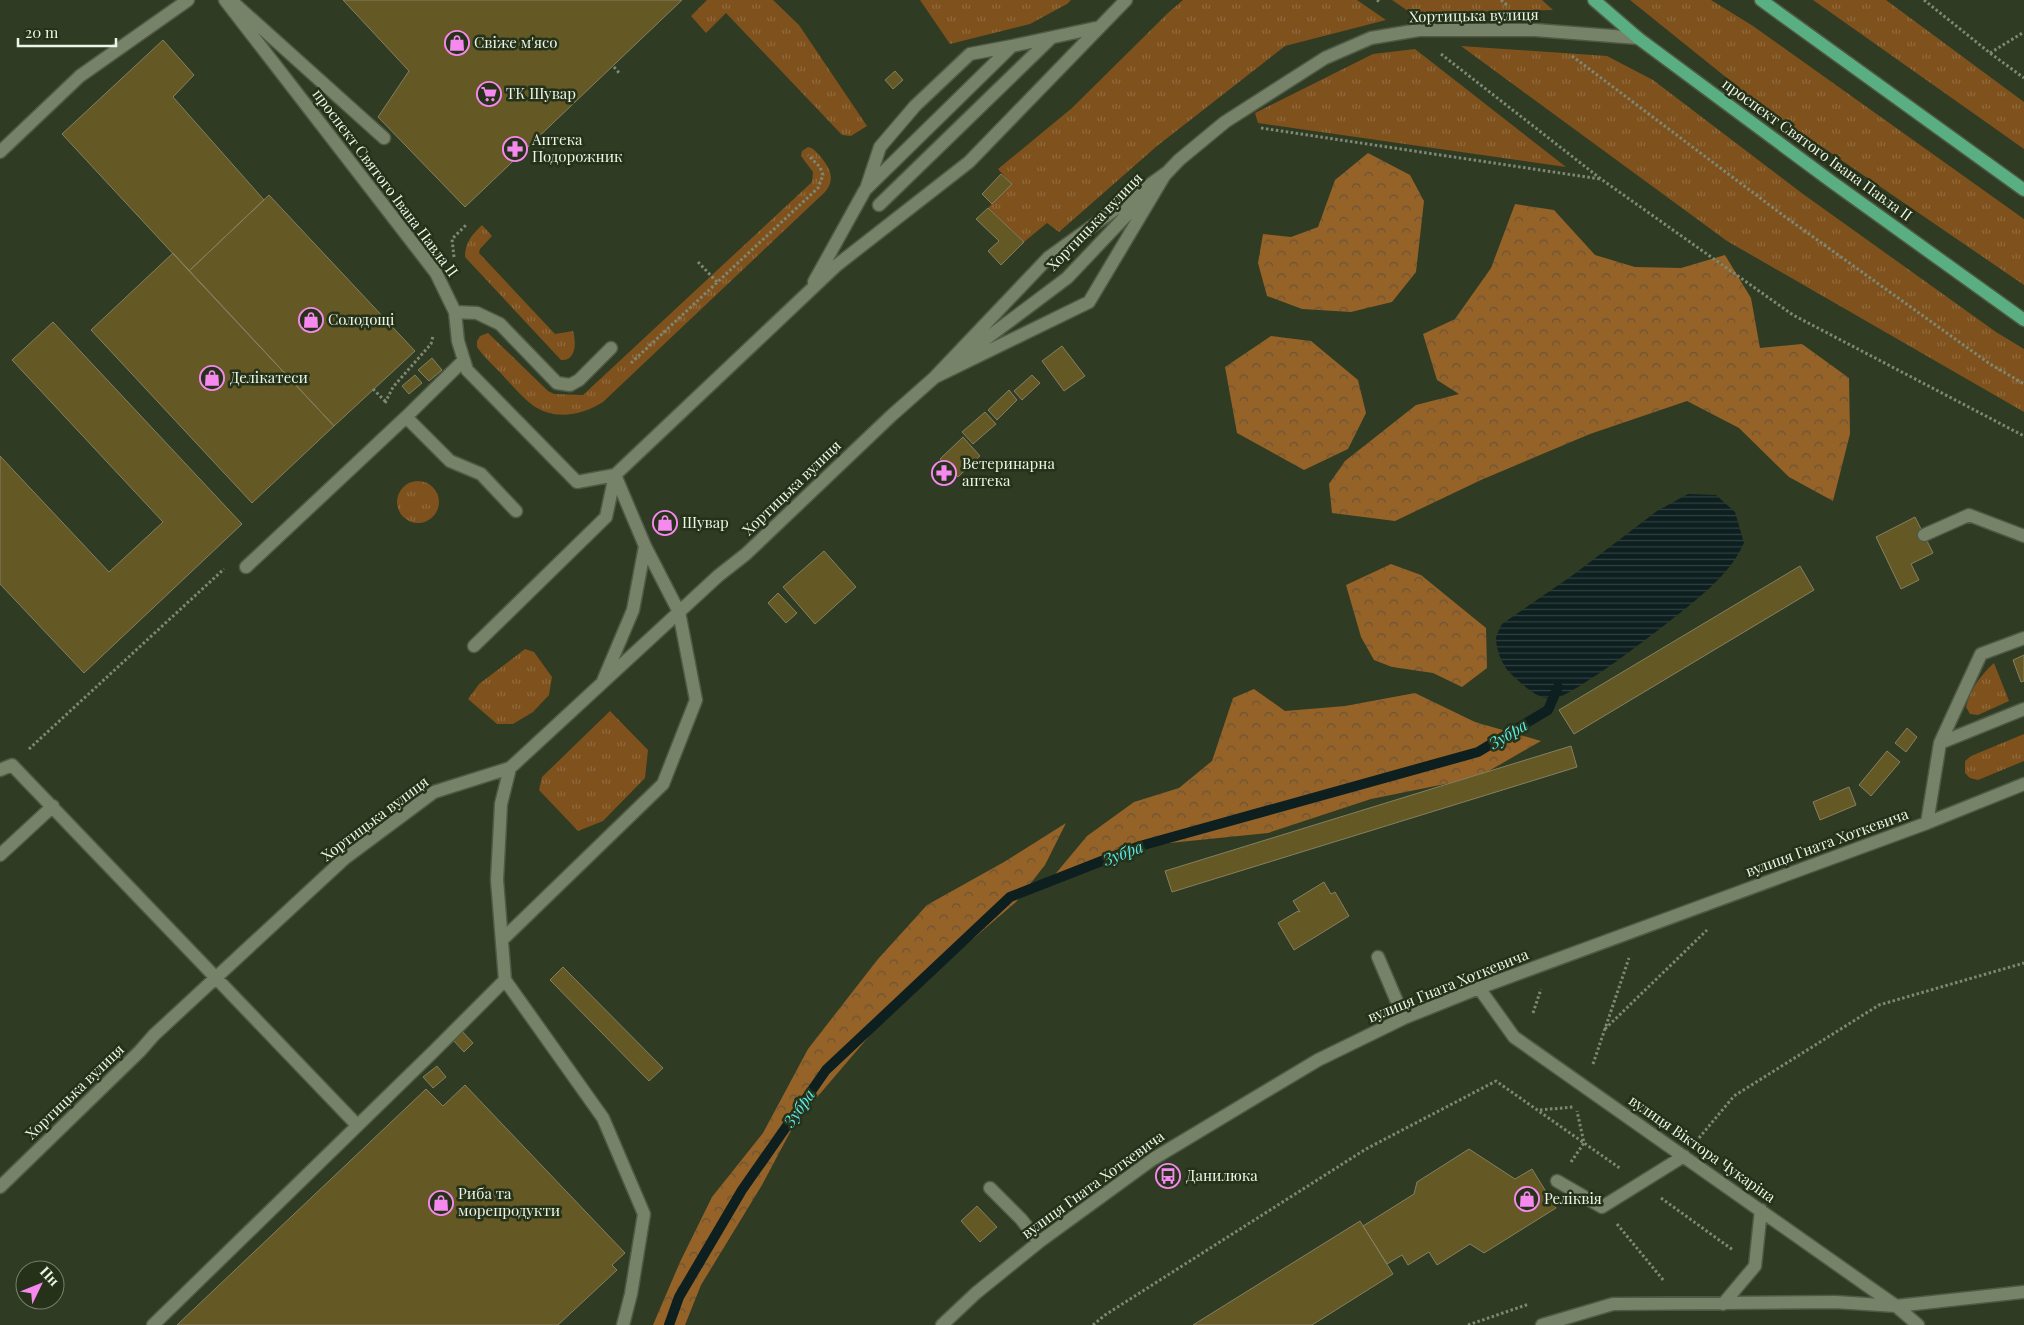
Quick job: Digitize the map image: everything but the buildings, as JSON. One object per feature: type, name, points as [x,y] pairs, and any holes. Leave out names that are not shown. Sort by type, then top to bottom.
[{"type":"main road","name":"проспект Святого Івана Павла II","points":[[1594,0],[1638,38],[1848,194],[2024,320]]},
{"type":"main road","points":[[1761,0],[2024,190]]},
{"type":"street","points":[[0,152],[80,76],[188,0]]},
{"type":"street","name":"проспект Святого Івана Павла II","points":[[225,0],[436,273],[455,312],[458,341],[467,370],[577,482],[615,475]]},
{"type":"street","points":[[230,0],[384,138]]},
{"type":"street","points":[[474,646],[606,517],[615,475],[837,265],[969,162],[1126,0]]},
{"type":"street","points":[[809,292],[865,190],[880,147],[915,106],[970,54],[1050,39],[1100,27]]},
{"type":"street","name":"Хортицька вулиця","points":[[0,1187],[140,1051],[154,1035],[344,859],[434,792],[510,768],[718,576],[746,554],[891,416],[935,377],[1067,278],[1179,160],[1225,122],[1325,58],[1371,38],[1419,30],[1534,30],[1638,38]]},
{"type":"street","points":[[879,205],[1050,39]]},
{"type":"street","points":[[865,190],[1012,46]]},
{"type":"street","points":[[935,377],[1089,302],[1166,173]]},
{"type":"street","points":[[935,377],[1048,256],[1166,173]]},
{"type":"street","points":[[455,312],[477,313],[500,324],[557,383],[570,385],[579,380],[611,348]]},
{"type":"street","points":[[246,567],[464,360]]},
{"type":"street","points":[[406,417],[450,461],[481,474],[516,511]]},
{"type":"street","points":[[503,939],[663,784],[696,700],[679,612],[645,546],[615,475]]},
{"type":"street","points":[[1924,535],[1969,515],[2024,536]]},
{"type":"street","points":[[601,686],[633,610],[645,546]]},
{"type":"street","points":[[1927,823],[1940,743],[1981,654],[2024,638]]},
{"type":"street","points":[[1940,743],[2024,709]]},
{"type":"street","points":[[0,770],[12,765],[357,1126]]},
{"type":"street","points":[[510,768],[501,804],[497,871],[505,980],[603,1118],[644,1214],[631,1294],[623,1325]]},
{"type":"street","name":"вулиця Гната Хоткевича","points":[[942,1325],[976,1293],[1039,1242],[1172,1146],[1318,1060],[1404,1018],[1479,988],[1927,823],[2024,784]]},
{"type":"street","points":[[0,855],[53,806]]},
{"type":"street","points":[[1378,957],[1404,1018]]},
{"type":"street","points":[[152,1325],[505,980]]},
{"type":"street","name":"вулиця Віктора Чукаріна","points":[[1479,988],[1514,1036],[1896,1306],[1918,1325]]},
{"type":"street","points":[[1558,1181],[1602,1207],[1684,1156]]},
{"type":"street","points":[[990,1188],[1021,1219],[1039,1242]]},
{"type":"street","points":[[1723,1304],[1755,1266],[1761,1210]]},
{"type":"street","points":[[1542,1325],[1613,1304],[1835,1302],[1896,1306],[2024,1292]]},
{"type":"path","points":[[1502,0],[1534,30]]},
{"type":"path","points":[[1924,0],[2024,78]]},
{"type":"path","points":[[1990,53],[2024,32]]},
{"type":"path","points":[[1566,52],[1784,216],[1990,364],[2024,384]]},
{"type":"path","points":[[1439,53],[1601,179],[1793,315],[2024,436]]},
{"type":"path","points":[[614,67],[620,74]]},
{"type":"path","points":[[1225,122],[1601,179]]},
{"type":"path","points":[[537,139],[544,148]]},
{"type":"path","points":[[624,369],[818,188],[823,175],[820,167],[808,155]]},
{"type":"path","points":[[444,288],[454,257],[452,239],[466,224]]},
{"type":"path","points":[[698,262],[717,282]]},
{"type":"path","points":[[379,409],[386,402],[393,388],[431,344],[433,334]]},
{"type":"path","points":[[373,389],[386,402]]},
{"type":"path","points":[[12,765],[229,564]]},
{"type":"path","points":[[1605,1029],[1710,928]]},
{"type":"path","points":[[1593,1065],[1630,956]]},
{"type":"path","points":[[1684,1156],[1734,1096],[1880,1005],[2024,963]]},
{"type":"path","points":[[1093,1325],[1105,1315],[1366,1149],[1496,1081]]},
{"type":"path","points":[[1539,1110],[1576,1107],[1584,1143],[1558,1181]]},
{"type":"path","points":[[1602,1207],[1666,1283]]},
{"type":"green space","points":[[707,0],[773,0],[799,25],[867,126],[851,136],[842,135],[726,13],[706,33],[691,16]]},
{"type":"green space","points":[[920,0],[1071,0],[1030,24],[950,44]]},
{"type":"green space","points":[[1183,0],[1357,0],[1386,20],[1285,46],[1157,146],[1059,232],[1047,223],[1024,242],[988,208],[1011,184],[998,169],[1072,108]]},
{"type":"green space","points":[[1392,0],[1542,0],[1553,10],[1411,13]]},
{"type":"green space","points":[[1630,0],[1711,0],[1753,26],[2024,219],[2024,285],[1758,103]]},
{"type":"green space","points":[[1813,0],[1886,0],[2024,102],[2024,149]]},
{"type":"green space","points":[[1461,46],[1607,56],[1653,80],[1803,194],[1996,332],[2024,349],[2024,412],[1727,241]]},
{"type":"green space","points":[[1415,49],[1566,167],[1258,123],[1255,113],[1373,54]]},
{"type":"green space","points":[[808,147],[812,148],[824,160],[829,169],[831,178],[825,192],[603,402],[586,411],[567,415],[548,413],[531,404],[521,395],[477,347],[477,341],[480,336],[488,333],[548,391],[554,394],[583,395],[812,182],[813,172],[801,156],[802,151]]},
{"type":"green space","points":[[1368,153],[1410,175],[1424,201],[1416,272],[1392,302],[1351,312],[1302,309],[1267,296],[1258,263],[1263,234],[1291,237],[1318,227],[1335,180]]},
{"type":"green space","points":[[1515,204],[1554,210],[1595,255],[1635,267],[1681,268],[1725,255],[1751,298],[1760,348],[1802,344],[1849,378],[1850,434],[1833,501],[1789,477],[1739,428],[1687,401],[1590,434],[1481,480],[1395,521],[1332,513],[1329,484],[1345,461],[1416,405],[1459,394],[1437,380],[1423,334],[1455,319],[1491,268]]},
{"type":"green space","points":[[482,225],[492,236],[480,249],[479,253],[555,334],[573,331],[575,345],[573,354],[570,357],[561,360],[465,257],[466,247],[470,239]]},
{"type":"green space","points":[[1271,336],[1311,341],[1358,380],[1366,413],[1348,449],[1304,470],[1237,433],[1225,367]]},
{"type":"green space","points":[[418,481],[433,487],[439,502],[433,517],[418,523],[403,517],[397,502],[403,487]]},
{"type":"green space","points":[[1391,564],[1421,575],[1486,628],[1487,668],[1462,687],[1433,673],[1392,667],[1374,660],[1361,637],[1346,585]]},
{"type":"green space","points":[[525,649],[534,652],[552,677],[549,695],[533,712],[513,724],[497,724],[468,699],[479,684]]},
{"type":"green space","points":[[1994,663],[2009,701],[1978,715],[1970,714],[1966,707],[1973,688]]},
{"type":"green space","points":[[1254,689],[1285,711],[1345,706],[1415,693],[1475,722],[1541,741],[1487,772],[1465,780],[1371,799],[1268,833],[1140,846],[1089,869],[1047,884],[1087,836],[1134,802],[1179,788],[1212,761],[1233,698]]},
{"type":"green space","points":[[610,711],[648,750],[645,778],[603,821],[578,831],[539,790],[542,777]]},
{"type":"green space","points":[[2024,734],[2024,761],[1978,780],[1970,778],[1965,773],[1965,761],[1971,756]]},
{"type":"green space","points":[[1066,823],[1045,865],[1016,902],[940,967],[871,1034],[795,1123],[762,1185],[701,1285],[685,1325],[653,1325],[680,1262],[712,1197],[763,1133],[808,1049],[878,959],[927,905],[1004,862]]},
{"type":"shaded area","points":[[1688,494],[1716,495],[1735,512],[1744,543],[1732,564],[1716,582],[1627,654],[1562,696],[1551,699],[1539,696],[1507,670],[1498,652],[1496,642],[1496,636],[1502,624],[1573,575],[1657,511]]},
{"type":"waterway","name":"Зубра","points":[[669,1325],[679,1297],[742,1190],[826,1070],[1010,897],[1140,846],[1478,752],[1548,710],[1558,687]]},
{"type":"place","name":"Свіже м'ясо","points":[[457,43]]},
{"type":"place","name":"ТК Шувар","points":[[489,94]]},
{"type":"place","name":"Аптека Подорожник","points":[[515,149]]},
{"type":"place","name":"Солодощі","points":[[311,320]]},
{"type":"place","name":"Делікатеси","points":[[212,378]]},
{"type":"place","name":"Ветеринарна аптека","points":[[944,473]]},
{"type":"place","name":"Шувар","points":[[665,523]]},
{"type":"place","name":"Данилюка","points":[[1168,1176]]},
{"type":"place","name":"Реліквія","points":[[1527,1199]]},
{"type":"place","name":"Риба та морепродукти","points":[[441,1203]]}]
